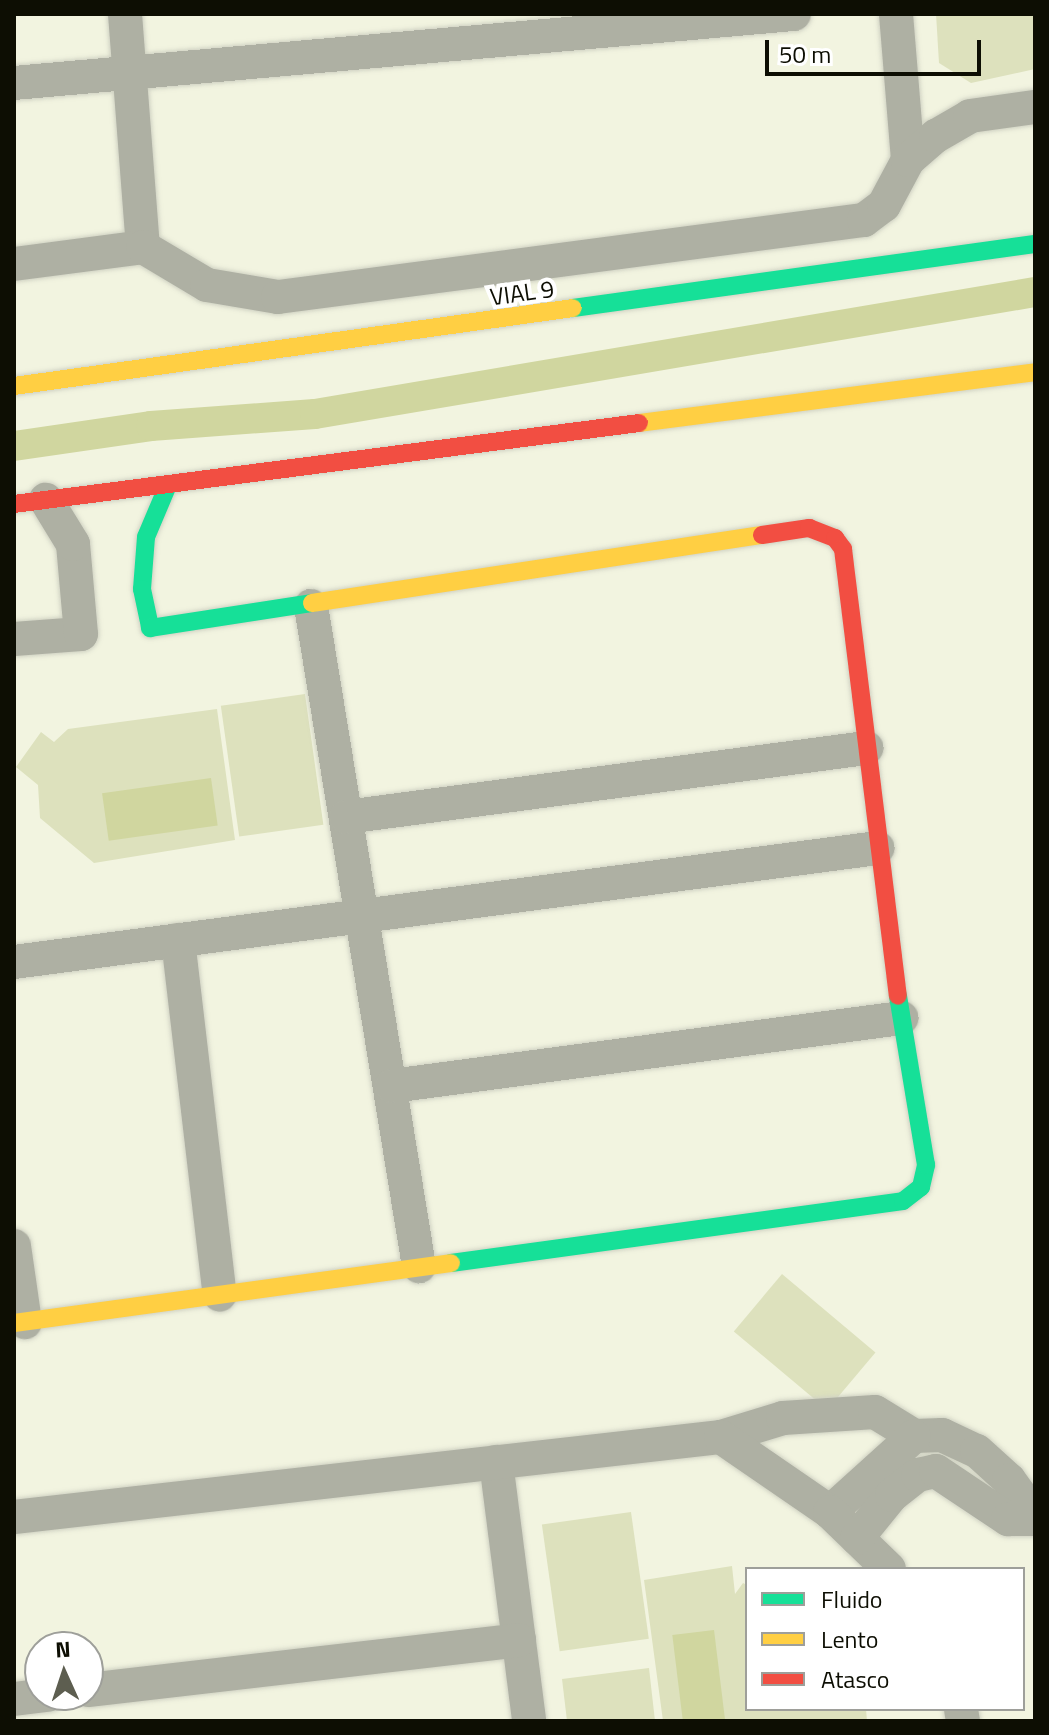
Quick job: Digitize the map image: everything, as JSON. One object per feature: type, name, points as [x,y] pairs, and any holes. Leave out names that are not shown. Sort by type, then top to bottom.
[{"type":"street","points":[[125,14],[143,247]]},
{"type":"street","points":[[14,83],[794,14]]},
{"type":"street","points":[[14,264],[143,247],[207,285],[278,297],[864,220],[897,186],[908,160],[896,14]]},
{"type":"street","points":[[908,160],[970,116],[1035,107]]},
{"type":"street","name":"VIAL 9","points":[[14,386],[1035,244]]},
{"type":"street","points":[[30,502],[817,403],[1035,372]]},
{"type":"street","points":[[14,1246],[19,1323],[903,1201],[921,1187],[926,1165],[901,1018],[878,848],[843,549],[828,533],[809,528],[311,606],[150,628],[143,595],[146,537],[168,485]]},
{"type":"street","points":[[14,639],[81,634],[73,544],[30,502]]},
{"type":"street","points":[[311,606],[392,1086],[419,1266]]},
{"type":"street","points":[[346,817],[866,748]]},
{"type":"street","points":[[14,962],[878,848]]},
{"type":"street","points":[[178,940],[220,1295]]},
{"type":"street","points":[[392,1086],[901,1018]]},
{"type":"street","points":[[14,1517],[721,1437],[783,1418],[875,1412],[914,1436],[942,1435],[977,1451],[1009,1480],[1035,1517]]},
{"type":"street","points":[[830,1512],[914,1436]]},
{"type":"street","points":[[721,1437],[830,1512],[887,1567]]},
{"type":"street","points":[[496,1462],[529,1721]]},
{"type":"street","points":[[857,1538],[892,1495],[918,1475],[936,1471],[1008,1519],[1035,1517]]},
{"type":"street","points":[[104,1688],[519,1640]]},
{"type":"shaded area","points":[[936,14],[1035,14],[1035,69],[971,83],[939,63]]},
{"type":"shaded area","points":[[305,694],[323,825],[239,837],[221,706]]},
{"type":"shaded area","points":[[217,709],[235,840],[94,863],[40,818],[38,785],[16,767],[41,732],[54,742],[68,729]]},
{"type":"shaded area","points":[[211,778],[218,826],[109,841],[102,793]]},
{"type":"shaded area","points":[[782,1274],[875,1352],[827,1410],[734,1331]]},
{"type":"shaded area","points":[[631,1512],[649,1639],[560,1651],[542,1525]]},
{"type":"shaded area","points":[[732,1566],[735,1594],[745,1584],[745,1711],[866,1711],[867,1721],[663,1721],[644,1580]]},
{"type":"shaded area","points":[[714,1630],[725,1721],[683,1721],[672,1635]]},
{"type":"shaded area","points":[[649,1668],[655,1721],[567,1721],[562,1679]]},
{"type":"waterway","points":[[14,446],[151,426],[315,414],[1035,292]]},
{"type":"traffic: fast","points":[[573,308],[1035,244]]},
{"type":"traffic: fast","points":[[168,485],[146,537],[142,589],[150,628],[312,603]]},
{"type":"traffic: fast","points":[[451,1263],[903,1201],[921,1187],[926,1165],[898,996]]},
{"type":"traffic: slow","points":[[14,386],[573,308]]},
{"type":"traffic: slow","points":[[639,423],[1035,372]]},
{"type":"traffic: slow","points":[[312,603],[762,535]]},
{"type":"traffic: slow","points":[[14,1323],[451,1263]]},
{"type":"traffic: jam","points":[[14,504],[639,423]]},
{"type":"traffic: jam","points":[[762,535],[809,528],[835,538],[843,549],[898,996]]}]
